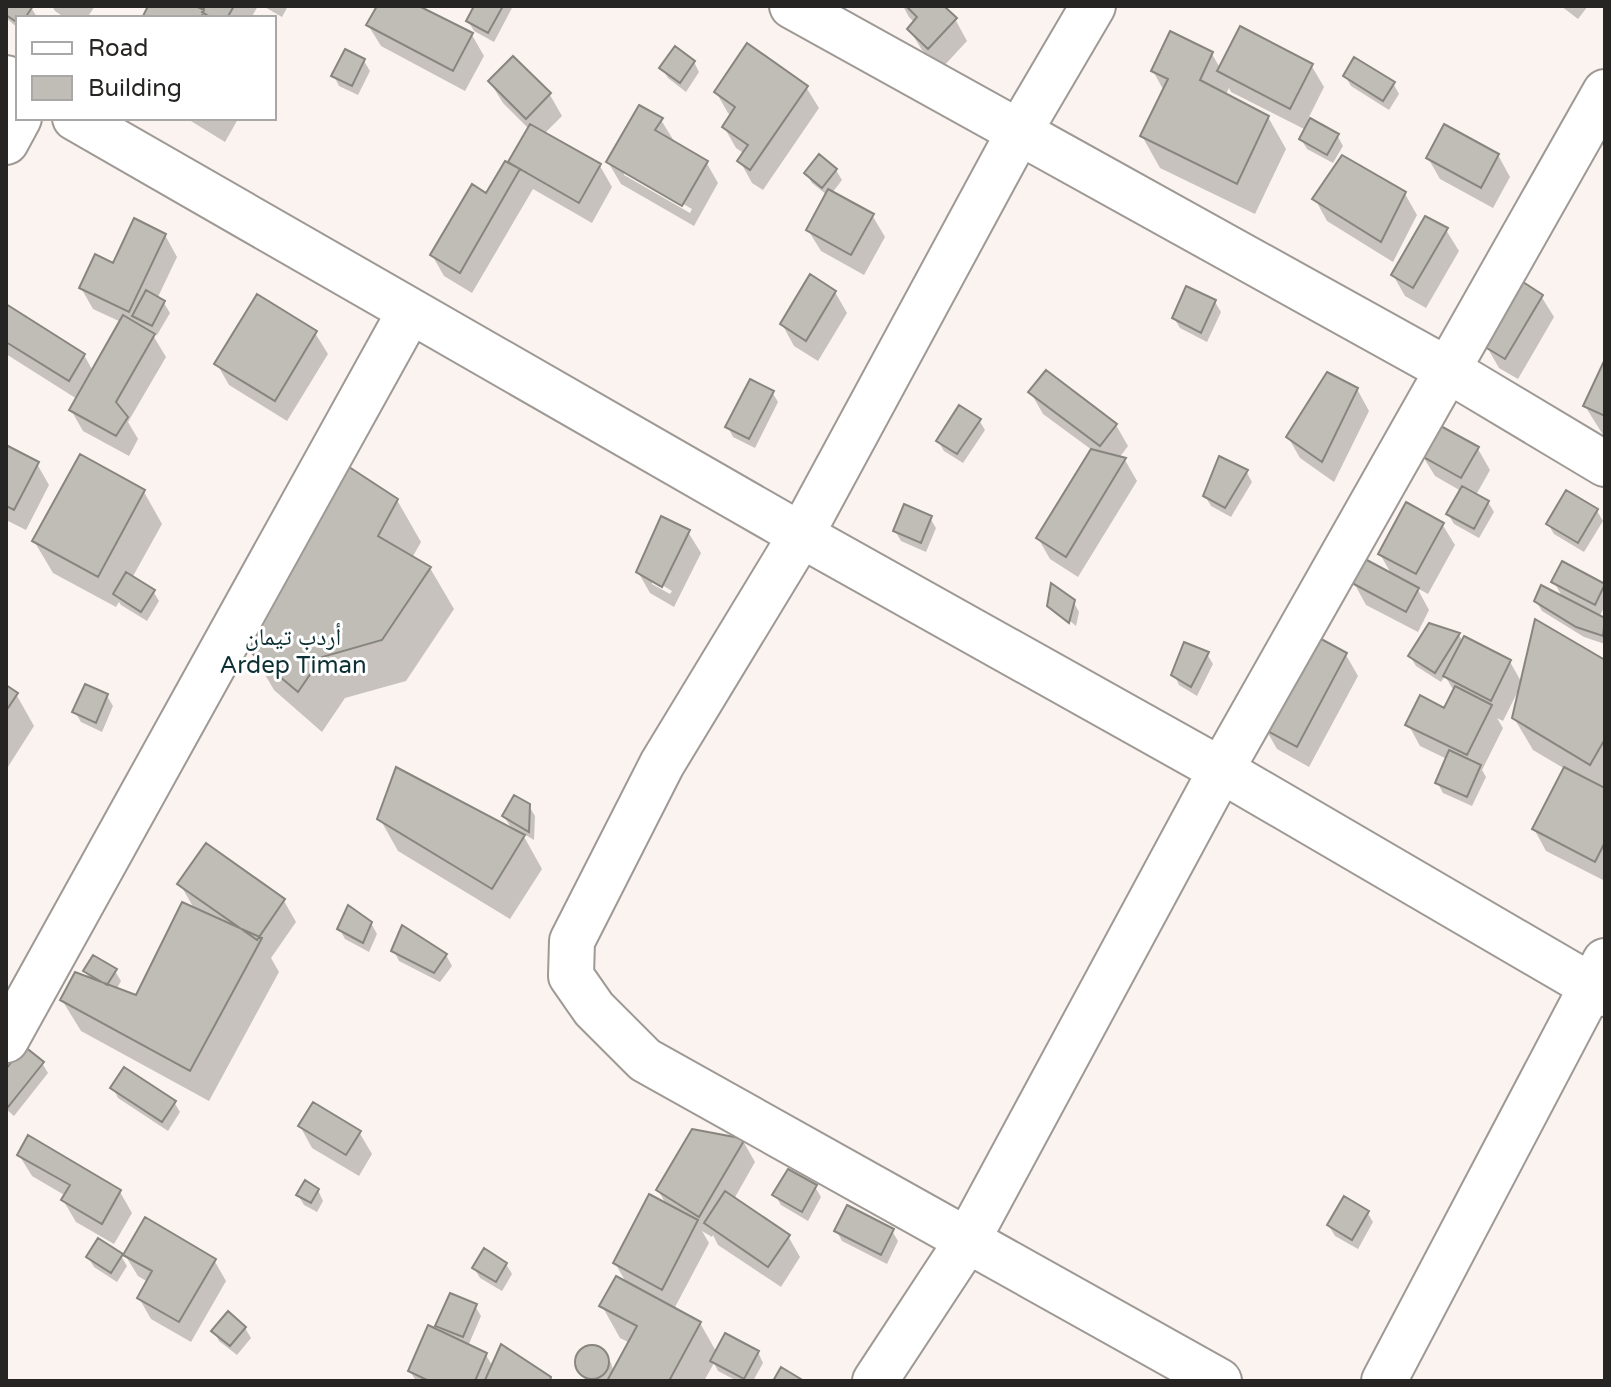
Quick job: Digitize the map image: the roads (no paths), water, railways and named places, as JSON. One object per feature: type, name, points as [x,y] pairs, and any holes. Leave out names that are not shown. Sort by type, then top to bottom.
[{"type":"street","points":[[792,6],[1448,370],[1605,464]]},
{"type":"street","points":[[1093,6],[1019,132],[801,535],[662,764],[572,941],[571,976],[594,1009],[645,1060],[1219,1381]]},
{"type":"street","points":[[875,1381],[967,1241],[1221,770],[1605,92]]},
{"type":"street","points":[[6,142],[18,120]]},
{"type":"street","points":[[78,120],[801,535],[1601,980],[1384,1381]]},
{"type":"street","points":[[6,1040],[410,311]]},
{"type":"district","name":"أردب تيمان Ardep Timan","points":[[293,651]]}]
